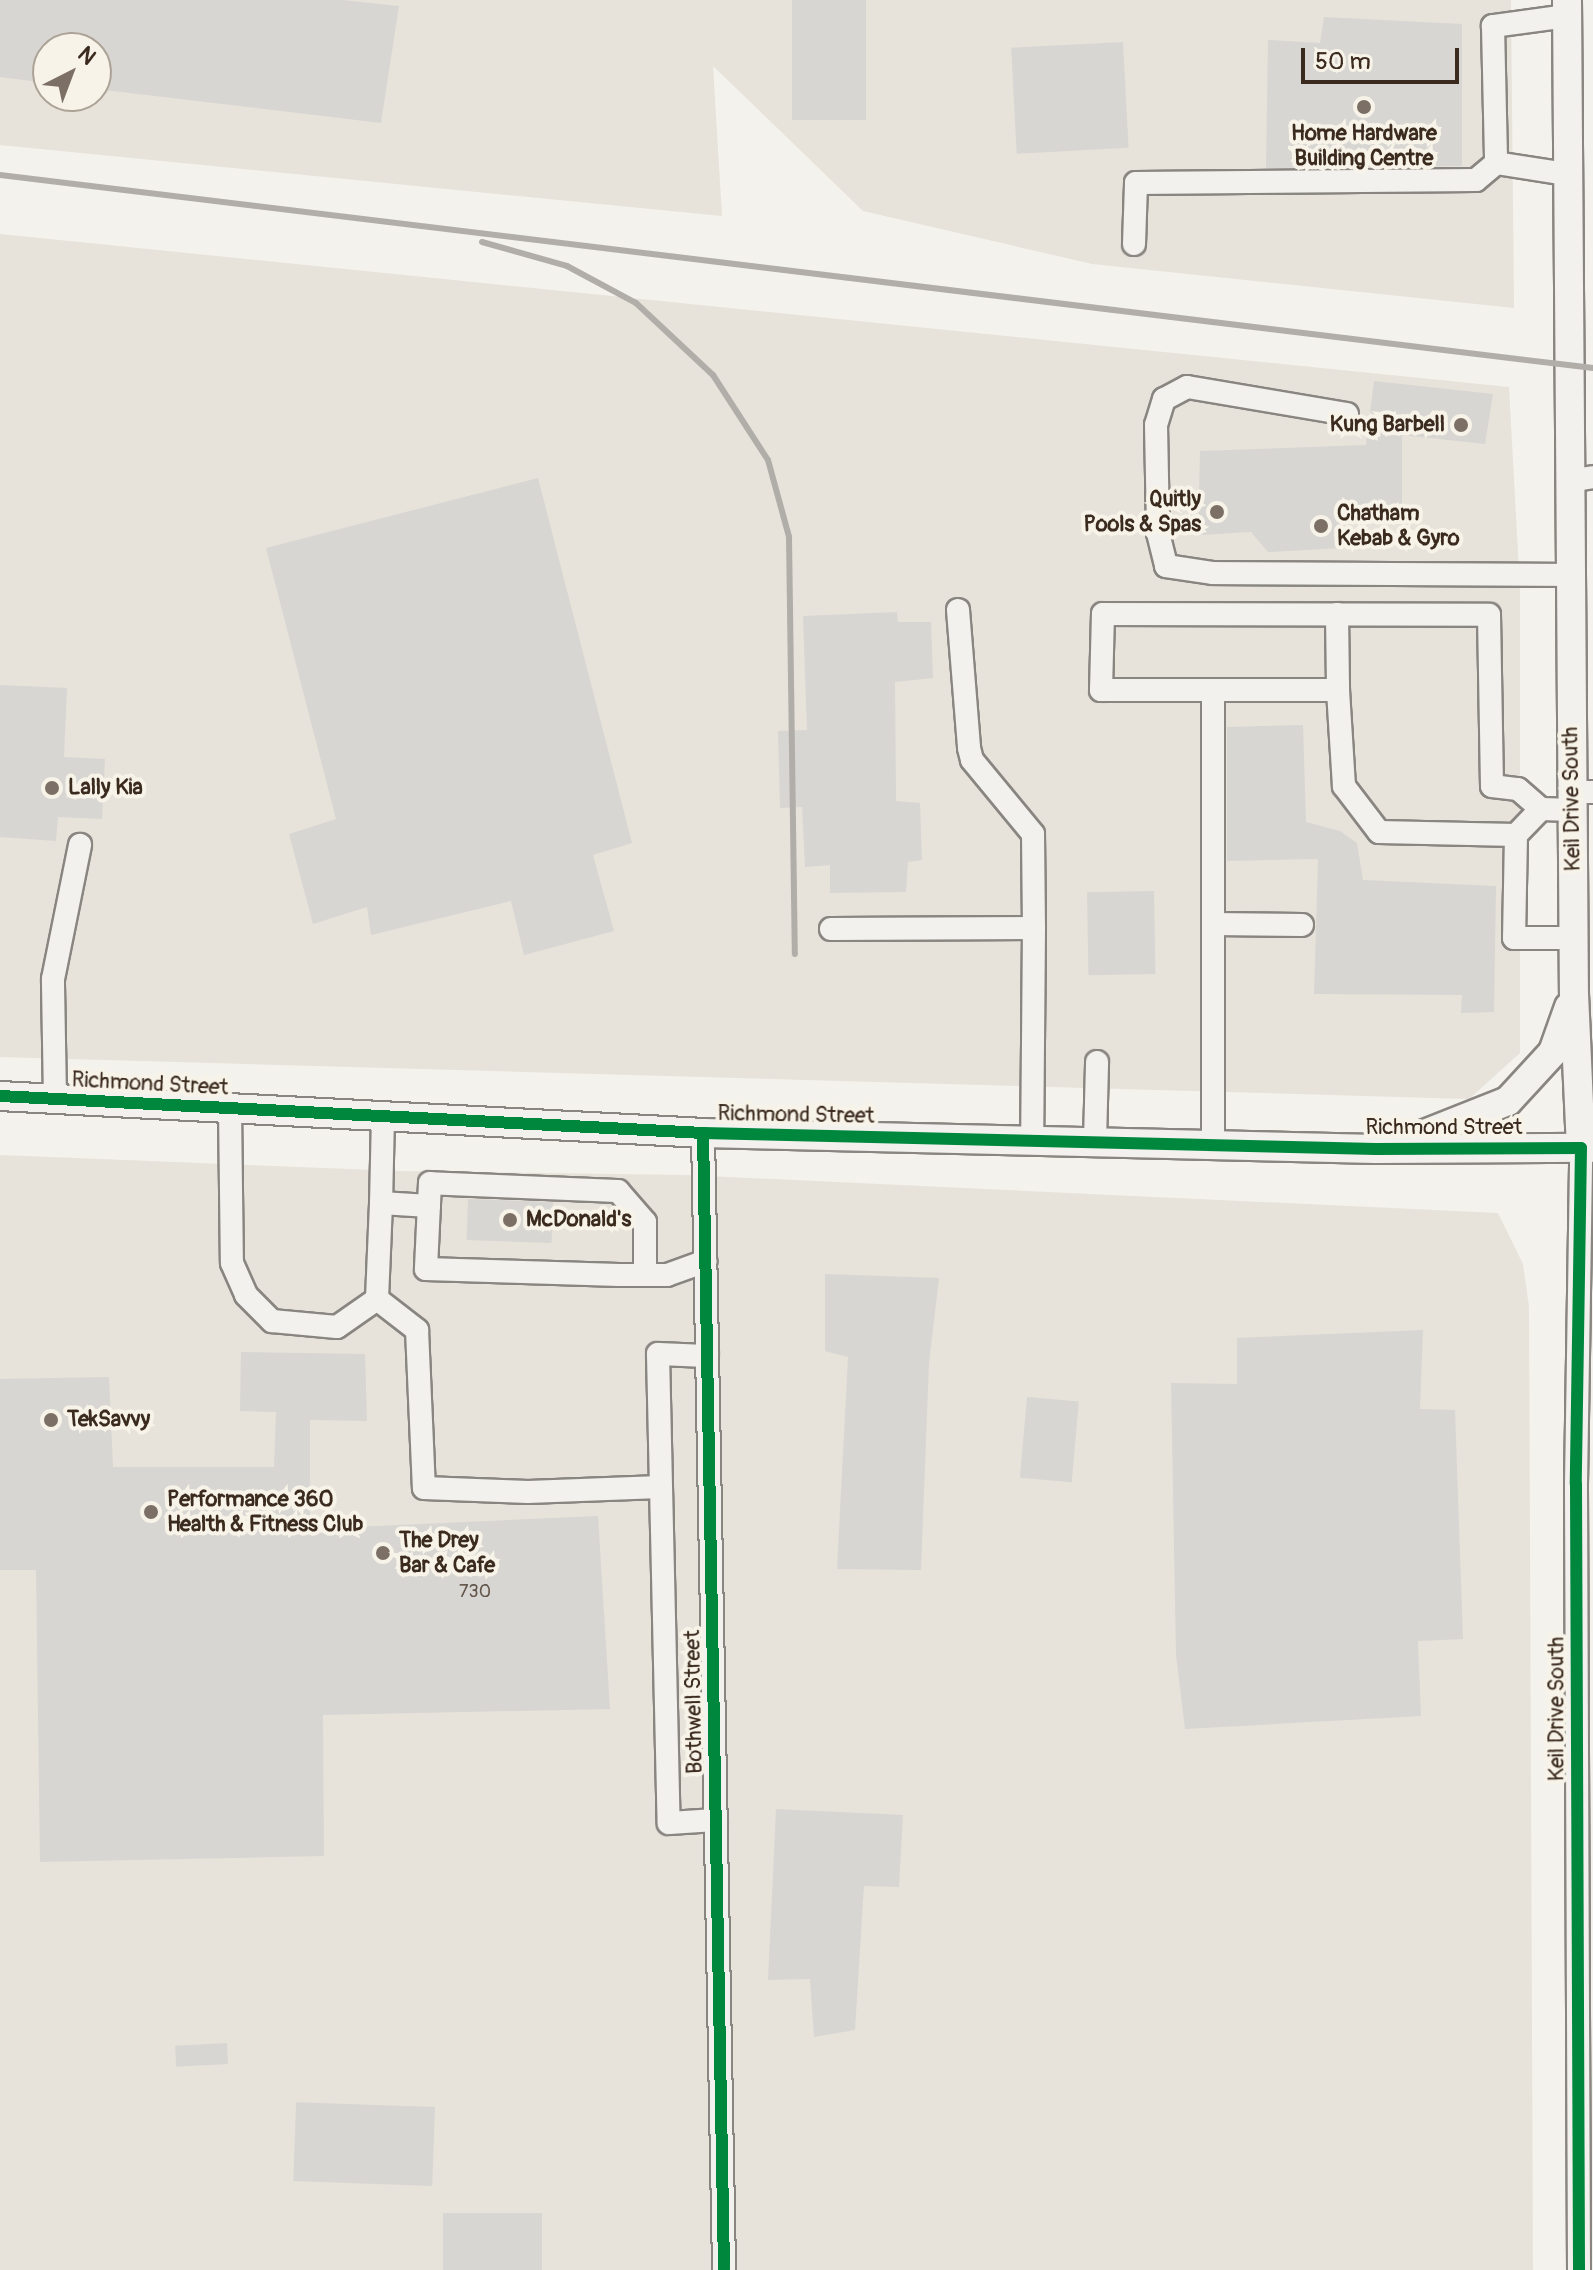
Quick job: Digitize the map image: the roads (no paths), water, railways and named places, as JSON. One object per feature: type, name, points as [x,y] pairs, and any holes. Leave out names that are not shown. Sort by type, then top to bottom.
[{"type":"main road","name":"Keil Drive South","points":[[1567,8],[1567,174],[1581,479],[1570,575],[1582,747],[1574,994],[1587,1148]]},
{"type":"main road","points":[[1574,994],[1593,1030]]},
{"type":"main road","points":[[1376,1149],[1442,1131],[1508,1101],[1553,1052],[1574,994]]},
{"type":"main road","name":"Richmond Street","points":[[0,1096],[703,1133],[1376,1149],[1587,1148]]},
{"type":"street","points":[[1496,163],[1493,26],[1567,8]]},
{"type":"street","points":[[1134,244],[1136,183],[1476,180],[1496,163],[1567,174]]},
{"type":"street","points":[[1347,414],[1187,387],[1164,399],[1156,425],[1158,533],[1166,566],[1213,573],[1570,575]]},
{"type":"street","points":[[958,610],[972,760],[1033,834],[1032,1139]]},
{"type":"street","points":[[1338,690],[1101,690],[1103,614],[1489,615],[1492,786],[1518,789],[1541,809]]},
{"type":"street","points":[[1337,614],[1344,786],[1379,832],[1516,835]]},
{"type":"street","points":[[1213,690],[1213,1144]]},
{"type":"street","points":[[1574,938],[1514,938],[1516,835],[1541,809],[1579,798]]},
{"type":"street","points":[[55,1099],[53,979],[80,845]]},
{"type":"street","points":[[1213,924],[1302,925]]},
{"type":"street","points":[[831,929],[1034,928]]},
{"type":"street","points":[[1095,1141],[1097,1062]]},
{"type":"street","points":[[230,1108],[232,1263],[246,1295],[272,1321],[337,1327],[377,1299]]},
{"type":"street","points":[[377,1299],[383,1116]]},
{"type":"street","name":"Bothwell Street","points":[[703,1133],[724,2270]]},
{"type":"street","name":"Keil Drive South","points":[[1579,2270],[1587,1148]]},
{"type":"street","points":[[645,1275],[645,1222],[618,1191],[430,1183],[426,1269],[645,1275],[667,1275],[706,1261]]},
{"type":"street","points":[[381,1203],[429,1206]]},
{"type":"street","points":[[377,1299],[417,1330],[424,1488],[528,1492],[660,1487]]},
{"type":"street","points":[[707,1356],[658,1354],[660,1487],[669,1823],[716,1820]]},
{"type":"railway","points":[[0,175],[1593,368]]},
{"type":"railway","points":[[482,242],[567,266],[636,303],[713,375],[768,460],[789,537],[795,954]]},
{"type":"place","name":"Home Hardware Building Centre","points":[[1364,107]]},
{"type":"place","name":"Kung Barbell","points":[[1461,425]]},
{"type":"place","name":"Quitly Pools & Spas","points":[[1217,512]]},
{"type":"place","name":"Chatham Kebab & Gyro","points":[[1321,526]]},
{"type":"place","name":"Lally Kia","points":[[52,788]]},
{"type":"place","name":"McDonald's","points":[[510,1220]]},
{"type":"place","name":"TekSavvy","points":[[51,1420]]},
{"type":"place","name":"Performance 360 Health & Fitness Club","points":[[151,1512]]},
{"type":"place","name":"The Drey Bar & Cafe","points":[[383,1553]]}]
